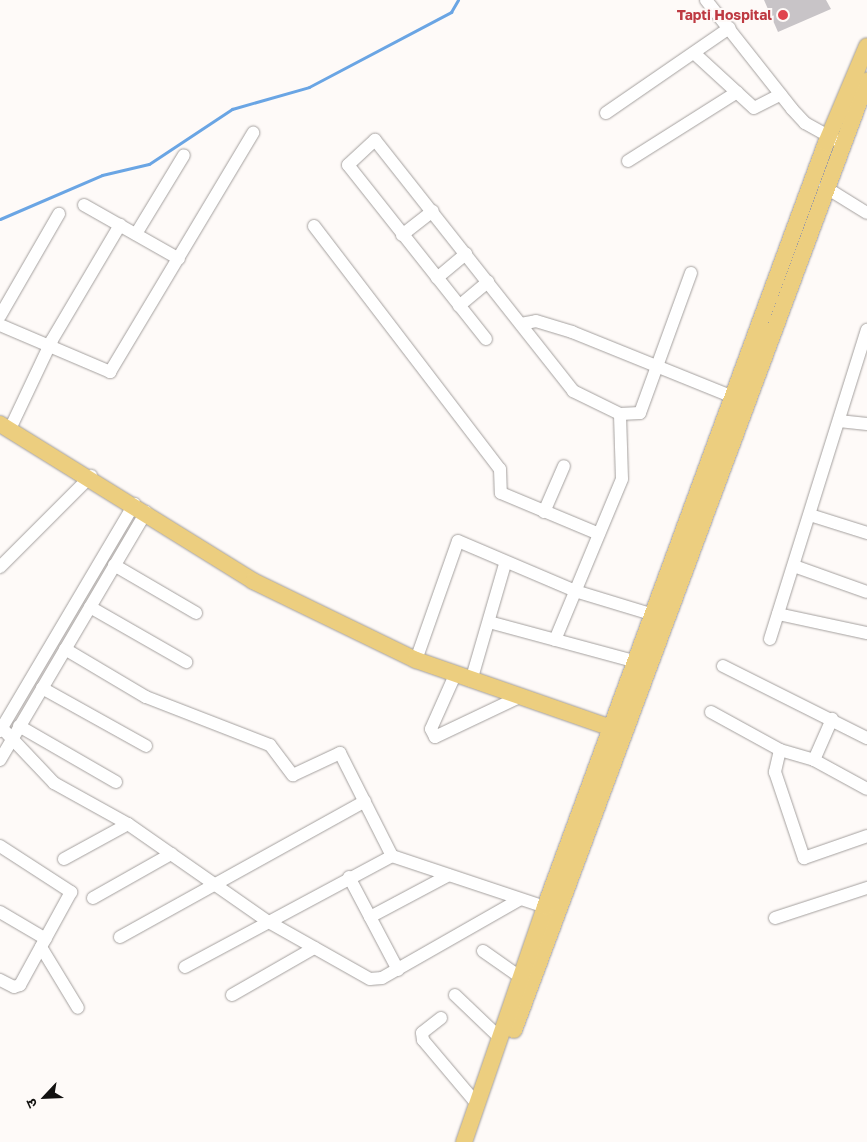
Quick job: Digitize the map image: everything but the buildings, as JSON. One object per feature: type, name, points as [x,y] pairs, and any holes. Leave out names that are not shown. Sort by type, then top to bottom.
[{"type":"main road","points":[[464,1142],[545,907],[618,731],[637,662],[733,397],[835,140],[867,46]]},
{"type":"main road","points":[[475,1142],[618,731],[825,187],[835,140],[867,81]]},
{"type":"main road","points":[[5,426],[98,481],[253,581],[416,660],[516,698],[618,731]]},
{"type":"street","points":[[706,0],[805,123],[835,140]]},
{"type":"street","points":[[606,114],[729,28]]},
{"type":"street","points":[[694,53],[757,109],[781,94]]},
{"type":"street","points":[[628,161],[736,92]]},
{"type":"street","points":[[0,325],[49,348],[110,372],[253,133]]},
{"type":"street","points":[[486,339],[348,165],[374,140],[433,211],[576,393],[620,414],[640,413],[692,272]]},
{"type":"street","points":[[136,234],[184,155]]},
{"type":"street","points":[[825,187],[867,212]]},
{"type":"street","points":[[84,205],[179,259]]},
{"type":"street","points":[[402,235],[433,211]]},
{"type":"street","points":[[0,316],[59,214]]},
{"type":"street","points":[[5,426],[120,225]]},
{"type":"street","points":[[314,226],[500,469],[501,492],[599,534]]},
{"type":"street","points":[[436,278],[466,254]]},
{"type":"street","points":[[460,306],[488,282]]},
{"type":"street","points":[[521,324],[536,320],[733,397]]},
{"type":"street","points":[[770,639],[867,330]]},
{"type":"street","points":[[555,640],[622,475],[618,454],[622,442],[620,414]]},
{"type":"street","points":[[839,422],[867,424]]},
{"type":"street","points":[[544,512],[564,466]]},
{"type":"street","points":[[0,567],[98,481]]},
{"type":"street","points":[[0,760],[114,565],[140,508]]},
{"type":"street","points":[[140,508],[68,616],[1,728],[47,778],[128,824],[268,920],[370,979],[382,978],[398,970],[519,900]]},
{"type":"street","points":[[810,515],[867,533]]},
{"type":"street","points":[[416,660],[454,543],[461,541],[505,564],[575,592],[654,615]]},
{"type":"street","points":[[471,681],[505,564]]},
{"type":"street","points":[[114,565],[196,613]]},
{"type":"street","points":[[794,566],[867,592]]},
{"type":"street","points":[[90,606],[186,662]]},
{"type":"street","points":[[778,614],[867,633]]},
{"type":"street","points":[[68,616],[80,624]]},
{"type":"street","points":[[489,622],[637,662]]},
{"type":"street","points":[[65,649],[146,697],[270,745],[293,775],[340,753],[392,856]]},
{"type":"street","points":[[723,666],[867,738]]},
{"type":"street","points":[[455,675],[431,729],[435,737],[516,698]]},
{"type":"street","points":[[42,688],[146,746]]},
{"type":"street","points":[[710,712],[780,750],[814,760],[867,789]]},
{"type":"street","points":[[814,760],[832,719]]},
{"type":"street","points":[[19,726],[116,782]]},
{"type":"street","points":[[780,750],[775,772],[804,858],[867,836]]},
{"type":"street","points":[[120,936],[212,883],[365,801]]},
{"type":"street","points":[[64,859],[128,824]]},
{"type":"street","points":[[0,846],[70,888],[44,943],[20,985],[14,988],[0,980]]},
{"type":"street","points":[[93,898],[172,854]]},
{"type":"street","points":[[184,967],[268,920],[392,856],[519,900],[545,907]]},
{"type":"street","points":[[370,917],[449,875]]},
{"type":"street","points":[[349,877],[398,970]]},
{"type":"street","points":[[775,918],[867,888]]},
{"type":"street","points":[[0,912],[44,943],[78,1008]]},
{"type":"street","points":[[232,995],[314,948]]},
{"type":"street","points":[[483,951],[520,977]]},
{"type":"street","points":[[455,995],[499,1037]]},
{"type":"street","points":[[441,1018],[422,1033],[422,1040],[476,1103]]},
{"type":"waterway","points":[[0,219],[102,175],[149,164],[232,109],[309,87],[451,12],[458,0]]},
{"type":"place","name":"Tapti Hospital","points":[[783,15]]}]
